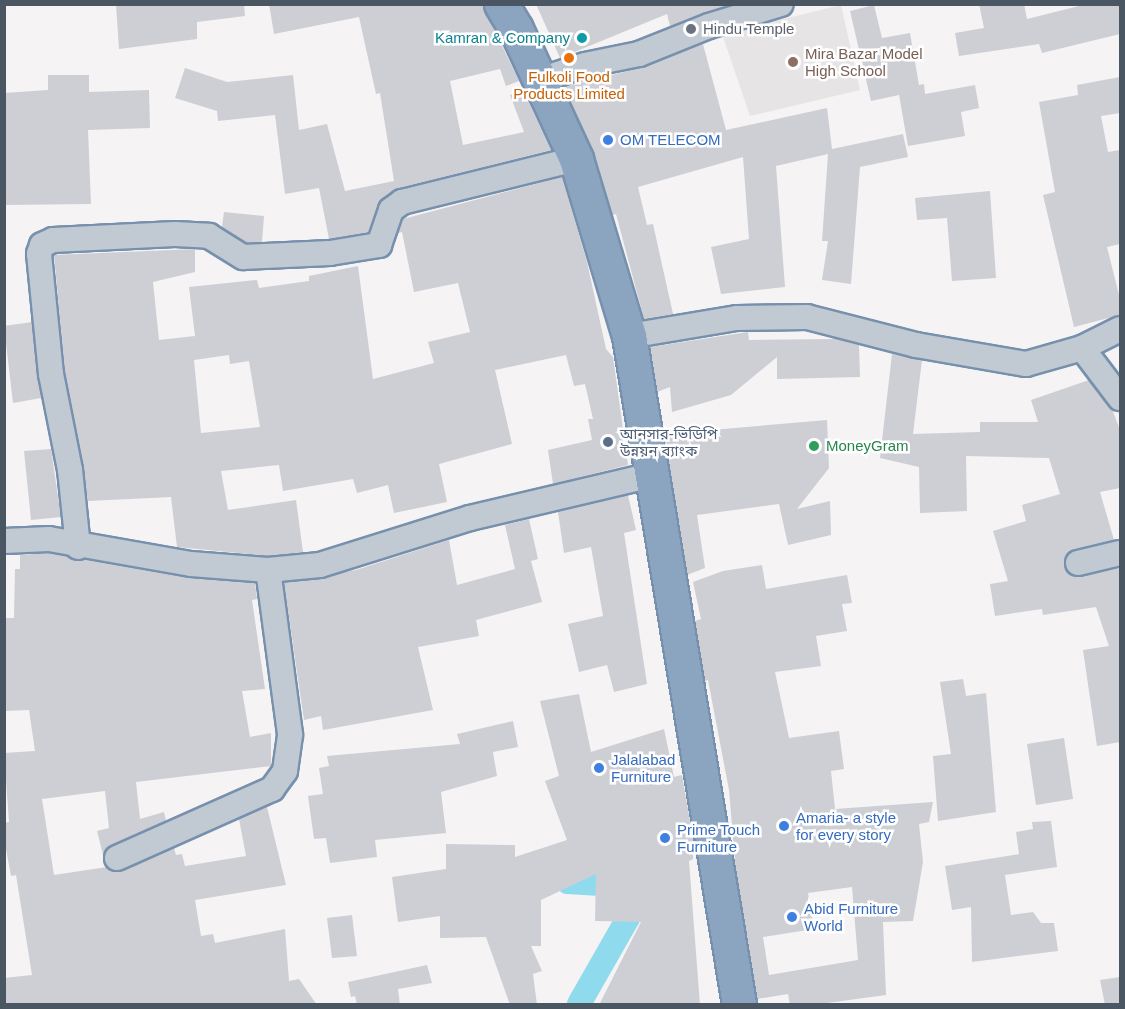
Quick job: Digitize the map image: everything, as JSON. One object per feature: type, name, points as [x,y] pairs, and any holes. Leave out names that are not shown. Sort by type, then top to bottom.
[{"type":"highway","points":[[501,4],[540,80],[576,159],[629,336],[739,1005]]},
{"type":"street","points":[[540,80],[585,65],[639,54],[709,26],[781,4]]},
{"type":"street","points":[[78,547],[70,470],[51,374],[39,254],[42,245],[53,240],[175,234],[209,236],[243,257],[330,253],[380,245],[391,210],[402,202],[576,159]]},
{"type":"street","points":[[629,336],[737,318],[807,316],[916,345],[1026,364],[1082,348],[1120,328]]},
{"type":"street","points":[[1082,348],[1120,398]]},
{"type":"street","points":[[4,541],[49,539],[78,547],[268,570],[320,565],[470,518],[652,475]]},
{"type":"street","points":[[1078,562],[1120,553]]},
{"type":"street","points":[[117,858],[272,789],[285,771],[291,734],[268,570]]},
{"type":"shaded area","name":"Mira Bazar Model High School","points":[[841,5],[860,90],[750,116],[722,34]]},
{"type":"building","points":[[116,4],[244,4],[245,16],[197,22],[197,39],[119,49]]},
{"type":"building","points":[[269,4],[482,4],[519,81],[506,86],[500,69],[450,81],[463,145],[524,132],[510,95],[524,92],[551,150],[398,188],[378,205],[368,232],[329,239],[319,188],[285,194],[275,115],[218,121],[217,111],[175,98],[185,68],[227,82],[293,75],[299,130],[327,124],[345,191],[394,181],[380,93],[376,94],[359,17],[274,34]]},
{"type":"building","name":"Kamran & Company","points":[[536,4],[731,4],[670,26],[667,14],[560,58]]},
{"type":"building","points":[[979,4],[1024,4],[1027,19],[1087,4],[1120,4],[1120,34],[1042,53],[1039,44],[959,56],[955,33],[984,28]]},
{"type":"building","points":[[874,5],[882,38],[910,33],[919,85],[924,84],[925,94],[975,85],[979,108],[961,112],[965,136],[908,146],[899,95],[871,101],[850,11]]},
{"type":"building","points":[[703,44],[726,130],[827,108],[832,149],[903,134],[908,157],[860,167],[851,284],[822,280],[828,241],[822,241],[828,154],[776,166],[785,287],[721,294],[711,247],[749,239],[743,157],[638,187],[647,225],[653,224],[673,314],[644,319],[616,214],[612,215],[593,151],[564,87],[644,67]]},
{"type":"building","points":[[48,75],[89,75],[89,92],[149,90],[150,128],[88,130],[91,204],[4,205],[4,93],[48,90]]},
{"type":"building","points":[[1120,77],[1120,113],[1101,116],[1108,152],[1120,150],[1120,244],[1107,247],[1120,299],[1120,315],[1074,327],[1043,195],[1055,192],[1039,102],[1078,95],[1077,85]]},
{"type":"building","points":[[562,177],[587,262],[606,349],[613,357],[628,465],[553,484],[548,450],[592,440],[588,419],[593,419],[585,384],[574,386],[566,355],[495,370],[512,444],[439,464],[447,502],[394,513],[388,485],[357,493],[353,479],[283,491],[279,465],[221,471],[228,510],[296,500],[303,552],[268,556],[177,547],[171,497],[88,501],[65,372],[54,255],[195,249],[195,272],[153,282],[159,340],[195,336],[189,287],[257,280],[259,288],[309,281],[309,276],[358,266],[373,379],[434,363],[428,342],[470,332],[458,283],[414,292],[402,232],[398,233],[403,219]],"holes":[[[229,355],[230,364],[249,361],[260,427],[201,433],[194,360]]]},
{"type":"building","points":[[990,191],[996,278],[952,281],[947,218],[917,220],[915,198]]},
{"type":"building","points":[[224,212],[264,216],[262,242],[247,243],[222,227]]},
{"type":"building","points":[[32,322],[41,398],[13,403],[4,326]]},
{"type":"building","points":[[748,332],[749,340],[836,339],[859,345],[860,377],[777,379],[777,357],[731,395],[672,412],[670,387],[657,392],[650,347]]},
{"type":"building","points":[[892,354],[922,360],[913,434],[980,432],[980,422],[1038,422],[1031,400],[1089,380],[1112,409],[1120,430],[1120,488],[1100,492],[1114,540],[1074,549],[1068,553],[1064,566],[1075,577],[1120,568],[1120,742],[1097,746],[1083,650],[1109,646],[1096,607],[1043,615],[1042,609],[995,616],[990,584],[1008,581],[993,531],[1026,521],[1022,505],[1060,494],[1049,458],[966,456],[967,511],[920,513],[919,467],[880,458]]},
{"type":"building","points":[[827,420],[829,468],[797,509],[830,501],[831,535],[788,545],[779,504],[697,515],[705,568],[687,575],[664,434]]},
{"type":"building","points":[[51,449],[61,517],[31,520],[24,451]]},
{"type":"building","points":[[628,495],[636,530],[624,533],[647,684],[614,692],[607,665],[579,672],[568,624],[603,616],[591,547],[564,553],[558,512]]},
{"type":"building","points":[[529,519],[538,559],[531,561],[542,602],[476,620],[479,636],[418,647],[433,710],[323,730],[321,716],[304,720],[284,583],[356,570],[449,540],[457,585],[515,569],[505,525]]},
{"type":"building","points":[[48,553],[189,578],[255,583],[257,599],[252,600],[265,689],[242,691],[250,737],[271,733],[271,766],[136,782],[140,819],[164,812],[166,821],[111,845],[103,855],[97,831],[109,828],[105,791],[42,799],[54,875],[107,867],[122,871],[174,848],[176,855],[182,854],[185,866],[246,856],[239,819],[267,807],[286,885],[195,900],[201,936],[213,934],[215,943],[285,929],[289,981],[299,979],[317,1005],[4,1005],[4,978],[32,975],[16,875],[11,876],[4,838],[4,823],[9,822],[4,753],[35,751],[29,710],[5,711],[4,618],[14,618],[15,569],[20,569],[20,555]]},
{"type":"building","points":[[762,565],[766,589],[847,575],[852,603],[842,604],[847,631],[816,636],[821,666],[775,672],[789,738],[839,731],[844,769],[831,771],[835,809],[933,802],[929,822],[919,824],[923,862],[913,921],[883,922],[886,995],[812,1005],[790,1005],[788,994],[757,999],[736,873],[729,790],[708,680],[705,681],[695,621],[701,619],[693,582],[723,571]],"holes":[[[852,887],[858,960],[769,975],[763,937],[814,929],[808,893]]]},
{"type":"building","points":[[963,679],[966,696],[986,693],[996,812],[938,821],[933,756],[951,754],[940,682]]},
{"type":"building","points":[[579,694],[591,752],[664,729],[674,777],[682,775],[693,838],[693,859],[689,861],[700,1005],[599,1005],[641,922],[595,921],[596,874],[541,900],[541,946],[531,946],[542,971],[533,974],[537,1005],[510,1005],[486,937],[440,938],[440,916],[398,922],[392,877],[446,869],[446,844],[515,845],[515,857],[567,840],[545,781],[559,776],[540,701]]},
{"type":"building","points":[[513,721],[518,747],[493,752],[497,776],[441,792],[446,833],[375,840],[377,857],[330,863],[326,838],[314,839],[308,796],[323,794],[319,768],[329,766],[327,756],[460,744],[457,734]]},
{"type":"building","points":[[1064,738],[1073,799],[1036,805],[1027,744]]},
{"type":"building","points":[[1051,821],[1057,867],[1005,875],[1011,915],[1033,912],[1041,923],[1054,923],[1058,951],[972,962],[971,907],[952,910],[945,866],[1019,854],[1016,832],[1033,829],[1032,822]]},
{"type":"building","points":[[352,915],[357,956],[332,958],[327,918]]},
{"type":"building","points":[[427,965],[432,983],[398,989],[400,1005],[357,1005],[355,996],[351,997],[348,982]]},
{"type":"building","points":[[1120,977],[1120,1005],[1105,1005],[1100,980]]},
{"type":"waterway","points":[[568,861],[568,882],[632,886],[628,918],[579,1004]]},
{"type":"place","name":"Hindu Temple","points":[[691,29]]},
{"type":"place","name":"Kamran & Company","points":[[582,38]]},
{"type":"place","name":"Fulkoli Food Products Limited","points":[[569,58]]},
{"type":"place","name":"Mira Bazar Model High School","points":[[793,62]]},
{"type":"place","name":"OM TELECOM","points":[[608,140]]},
{"type":"place","name":"আনসার-ভিডিপি উন্নয়ন ব্যাংক","points":[[608,442]]},
{"type":"place","name":"MoneyGram","points":[[814,446]]},
{"type":"place","name":"Jalalabad Furniture","points":[[599,768]]},
{"type":"place","name":"Amaria- a style for every story","points":[[784,826]]},
{"type":"place","name":"Prime Touch Furniture","points":[[665,838]]},
{"type":"place","name":"Abid Furniture World","points":[[792,917]]}]
